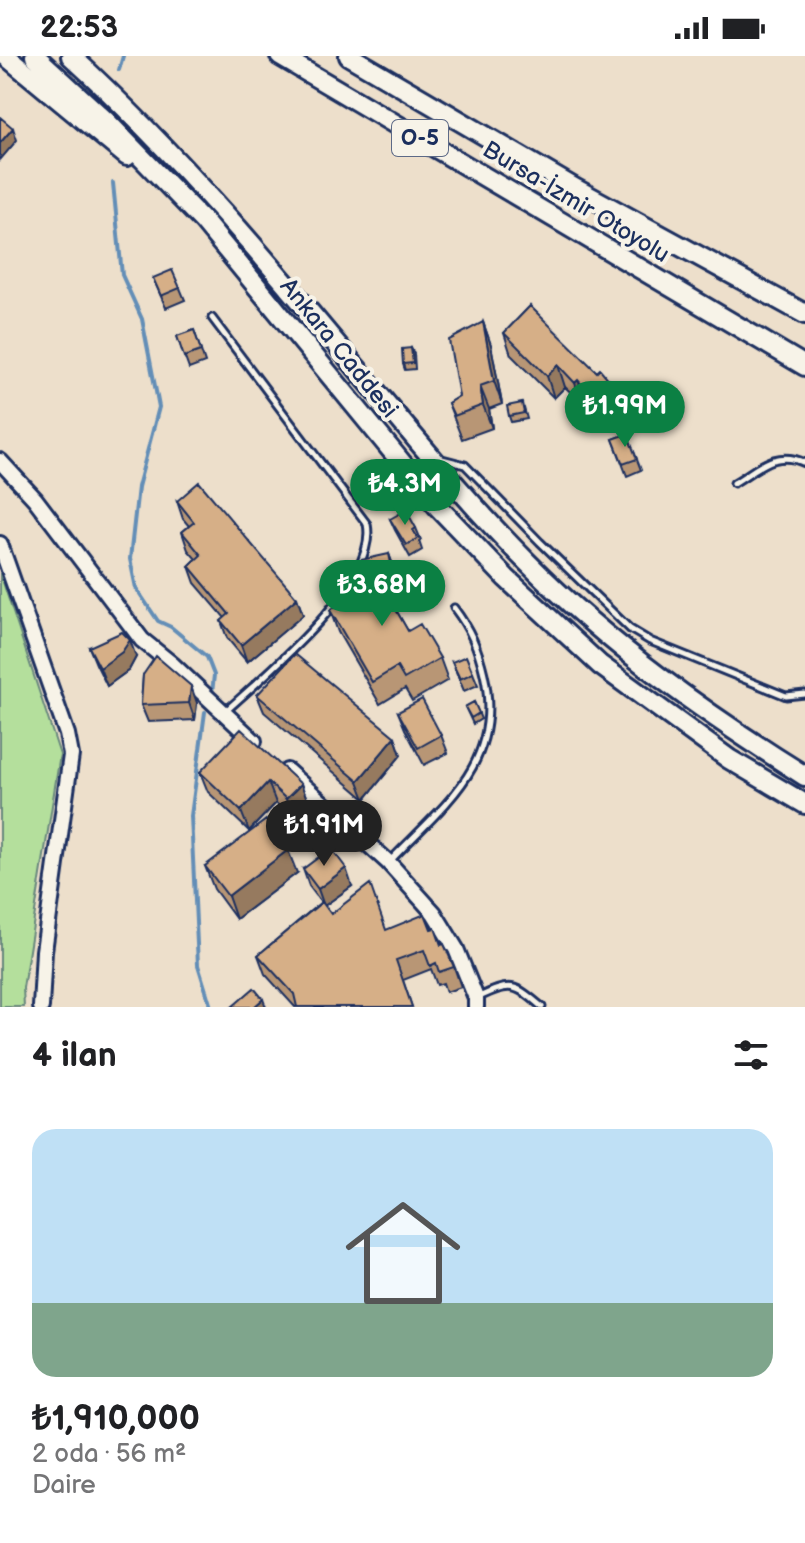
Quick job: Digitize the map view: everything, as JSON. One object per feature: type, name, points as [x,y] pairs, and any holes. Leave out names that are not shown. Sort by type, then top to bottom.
[{"type":"highway","points":[[6,56],[204,222]]},
{"type":"highway","name":"Ankara Caddesi","points":[[35,56],[109,124],[204,222],[438,507],[506,578],[600,665],[729,759],[805,804]]},
{"type":"highway","name":"Ankara Caddesi","points":[[71,56],[204,190],[528,564],[613,642],[746,739],[805,776]]},
{"type":"highway","name":"Bursa-İzmir Otoyolu","points":[[280,56],[805,366]]},
{"type":"highway","name":"Bursa-İzmir Otoyolu","points":[[349,56],[576,189],[805,314]]},
{"type":"street","points":[[0,461],[35,499],[142,640],[269,755]]},
{"type":"street","points":[[0,544],[67,734],[71,755],[49,910],[41,1007]]},
{"type":"street","points":[[281,766],[388,862],[434,913],[456,949],[476,1003]]},
{"type":"lane","points":[[212,318],[367,524],[369,533],[364,555],[337,601],[313,632],[224,713]]},
{"type":"lane","points":[[734,483],[772,460],[783,457],[805,463]]},
{"type":"lane","points":[[434,459],[450,459],[465,465],[630,629],[650,641],[786,696],[805,694]]},
{"type":"lane","points":[[388,862],[462,785],[487,734],[490,700],[480,657],[470,629],[454,608]]},
{"type":"lane","points":[[476,1003],[506,986],[514,986],[542,1007]]},
{"type":"green space","points":[[0,573],[60,755],[23,988],[24,1007],[0,1007]]},
{"type":"building","points":[[0,117],[13,128],[0,143]]},
{"type":"building","points":[[172,270],[180,288],[161,296],[153,278]]},
{"type":"building","points":[[530,306],[611,382],[592,397],[578,380],[575,383],[558,365],[547,376],[504,333]]},
{"type":"building","points":[[483,322],[494,381],[480,386],[483,405],[454,416],[448,403],[459,396],[449,340]]},
{"type":"building","points":[[194,330],[201,351],[184,357],[177,336]]},
{"type":"building","points":[[411,348],[413,363],[403,364],[402,349]]},
{"type":"building","points":[[522,403],[524,413],[509,416],[507,406]]},
{"type":"building","points":[[627,434],[637,459],[623,464],[613,439]]},
{"type":"building","points":[[199,482],[297,598],[241,645],[221,621],[229,614],[189,566],[201,555],[182,532],[194,522],[177,501]]},
{"type":"building","points":[[406,510],[418,538],[406,545],[390,519]]},
{"type":"building","points":[[389,554],[393,572],[376,575],[408,631],[420,624],[440,658],[404,679],[397,667],[372,682],[330,610],[366,589],[361,560]]},
{"type":"building","points":[[122,632],[130,640],[122,652],[100,668],[89,647]]},
{"type":"building","points":[[295,654],[395,737],[358,781],[257,695]]},
{"type":"building","points":[[156,656],[191,686],[189,703],[141,705],[143,675]]},
{"type":"building","points":[[466,656],[473,673],[460,679],[452,662]]},
{"type":"building","points":[[422,699],[441,735],[418,748],[398,712]]},
{"type":"building","points":[[474,702],[479,713],[471,718],[465,707]]},
{"type":"building","points":[[241,729],[301,784],[286,799],[268,782],[241,811],[200,772]]},
{"type":"building","points":[[266,820],[288,850],[228,896],[205,866]]},
{"type":"building","points":[[331,848],[346,868],[318,889],[303,869]]},
{"type":"building","points":[[370,884],[386,930],[425,914],[454,967],[439,972],[436,963],[430,966],[424,950],[396,960],[412,1007],[297,1007],[294,994],[258,955],[322,902],[331,914]]},
{"type":"building","points":[[254,988],[263,999],[254,1007],[232,1007]]},
{"type":"waterway","points":[[119,70],[123,56]]},
{"type":"waterway","points":[[113,183],[122,275],[142,319],[159,407],[138,487],[130,559],[136,588],[158,621],[171,627],[207,657],[214,675],[212,693]]},
{"type":"waterway","points":[[205,712],[191,816],[198,965],[211,1007]]}]
